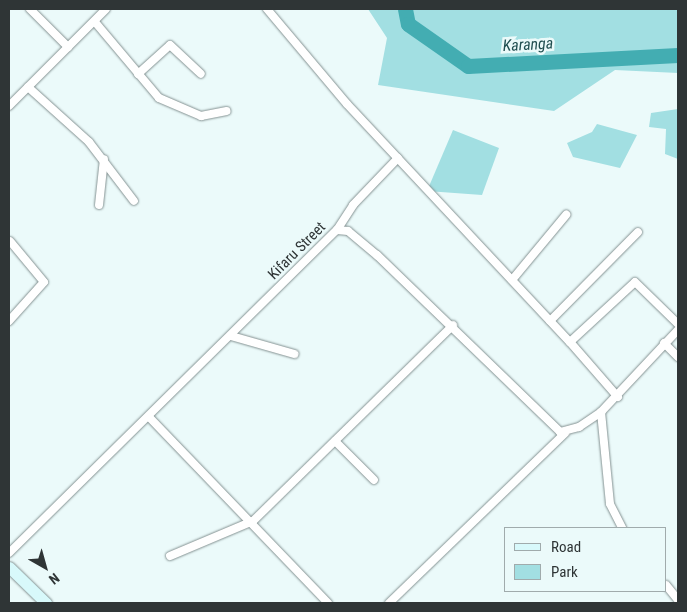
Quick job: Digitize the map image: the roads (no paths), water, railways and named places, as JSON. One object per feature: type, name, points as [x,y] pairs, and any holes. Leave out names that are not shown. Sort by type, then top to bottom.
[{"type":"main road","points":[[9,567],[46,603]]},
{"type":"street","points":[[30,9],[68,47]]},
{"type":"street","points":[[9,106],[106,9]]},
{"type":"street","points":[[267,9],[398,158],[570,342],[618,397]]},
{"type":"street","points":[[95,22],[138,74],[173,106],[212,117],[227,111]]},
{"type":"street","points":[[138,74],[170,45],[202,74]]},
{"type":"street","points":[[28,87],[104,160],[134,201]]},
{"type":"street","points":[[337,230],[353,205],[398,158]]},
{"type":"street","points":[[99,205],[104,160]]},
{"type":"street","points":[[512,280],[566,215]]},
{"type":"street","name":"Kifaru Street","points":[[9,553],[150,418],[337,230],[356,236],[453,325],[554,428],[565,433]]},
{"type":"street","points":[[550,321],[638,232]]},
{"type":"street","points":[[9,321],[44,282],[10,241]]},
{"type":"street","points":[[570,342],[635,282],[678,324]]},
{"type":"street","points":[[170,556],[253,521],[453,325]]},
{"type":"street","points":[[388,603],[565,433],[600,412],[618,397],[664,343],[678,330]]},
{"type":"street","points":[[231,336],[294,354]]},
{"type":"street","points":[[664,343],[678,357]]},
{"type":"street","points":[[600,412],[610,504],[622,527]]},
{"type":"street","points":[[150,418],[253,521],[328,603]]},
{"type":"street","points":[[335,441],[374,480]]},
{"type":"street","points":[[667,585],[678,600]]},
{"type":"waterway","name":"Karanga","points":[[405,9],[408,24],[468,66],[678,55]]}]
